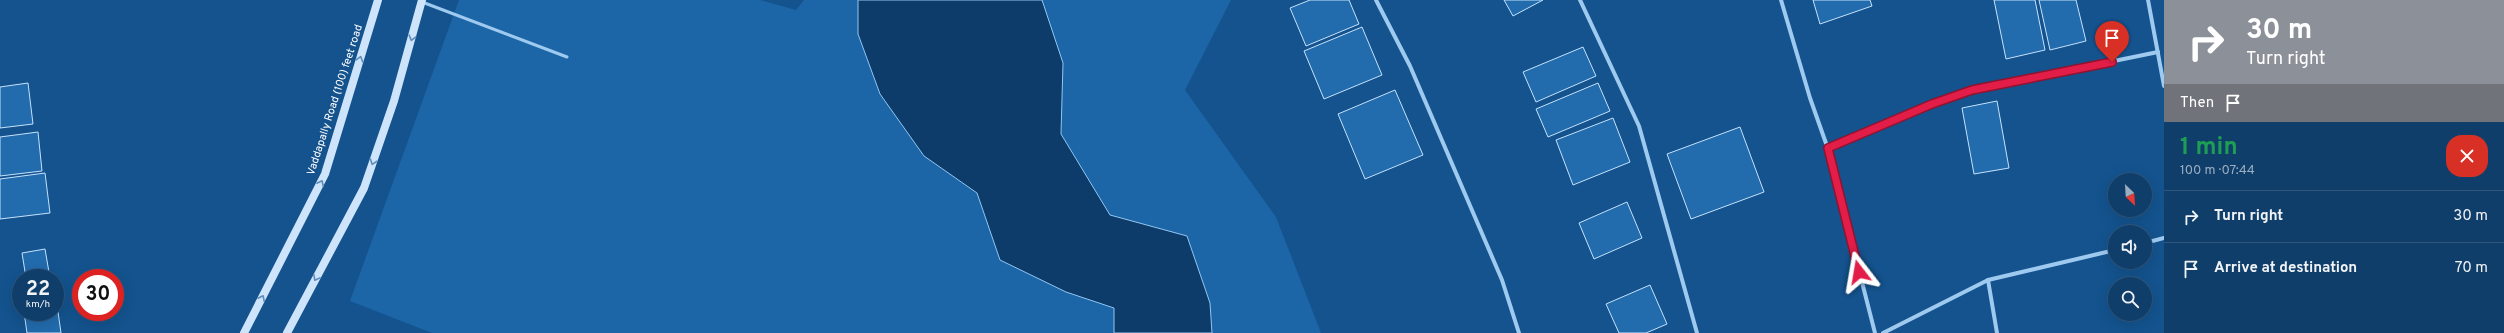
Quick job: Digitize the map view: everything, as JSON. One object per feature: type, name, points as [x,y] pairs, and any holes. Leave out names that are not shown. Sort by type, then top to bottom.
[{"type":"main road","name":"Vaddapally Road (100) feet road","points":[[244,333],[325,174],[378,0]]},
{"type":"main road","points":[[287,333],[364,188],[394,101],[422,1]]},
{"type":"street","points":[[1376,0],[1413,74],[1502,280],[1519,333]]},
{"type":"street","points":[[1580,0],[1639,126],[1697,333]]},
{"type":"street","points":[[1781,0],[1810,98],[1828,148],[1875,333]]},
{"type":"street","points":[[2148,0],[2164,86]]},
{"type":"street","points":[[1828,148],[1932,104],[1972,90],[2158,52]]},
{"type":"street","points":[[2152,241],[2164,238]]},
{"type":"street","points":[[1883,333],[1988,280],[2108,252]]},
{"type":"street","points":[[1988,280],[1997,333]]},
{"type":"lane","points":[[422,1],[567,57]]},
{"type":"shaded area","points":[[459,0],[760,0],[796,10],[804,0],[1231,0],[1185,90],[1276,217],[1321,333],[432,333],[350,301]]},
{"type":"shaded area","points":[[858,0],[1042,0],[1063,63],[1061,134],[1110,215],[1187,236],[1210,303],[1212,333],[1114,333],[1114,308],[1066,292],[1000,260],[977,193],[924,156],[880,94],[858,34]]},
{"type":"building","points":[[1310,0],[1349,0],[1359,24],[1306,46],[1290,8]]},
{"type":"building","points":[[1504,0],[1543,0],[1513,16]]},
{"type":"building","points":[[1813,0],[1870,0],[1872,6],[1820,24]]},
{"type":"building","points":[[1994,0],[2035,0],[2045,50],[2006,59]]},
{"type":"building","points":[[2039,0],[2076,0],[2086,41],[2050,50]]},
{"type":"building","points":[[1362,27],[1382,75],[1324,99],[1304,51]]},
{"type":"building","points":[[1583,47],[1596,76],[1536,102],[1523,72]]},
{"type":"building","points":[[28,83],[33,124],[0,128],[0,87]]},
{"type":"building","points":[[1598,83],[1610,111],[1548,137],[1536,109]]},
{"type":"building","points":[[1395,90],[1423,155],[1365,179],[1338,114]]},
{"type":"building","points":[[1997,101],[2009,168],[1974,174],[1962,108]]},
{"type":"building","points":[[1613,118],[1630,162],[1573,185],[1556,140]]},
{"type":"building","points":[[1740,127],[1764,192],[1691,219],[1667,154]]},
{"type":"building","points":[[38,132],[42,171],[0,176],[0,137]]},
{"type":"building","points":[[45,173],[50,213],[0,219],[0,179]]},
{"type":"building","points":[[1627,202],[1642,238],[1594,259],[1579,223]]},
{"type":"building","points":[[45,249],[48,269],[25,269],[22,253]]},
{"type":"building","points":[[1650,285],[1667,324],[1646,333],[1619,333],[1606,304]]},
{"type":"building","points":[[25,321],[59,321],[61,333],[27,333]]},
{"type":"route","points":[[1859,272],[1828,148],[1932,104],[1972,90],[2112,62]]}]
